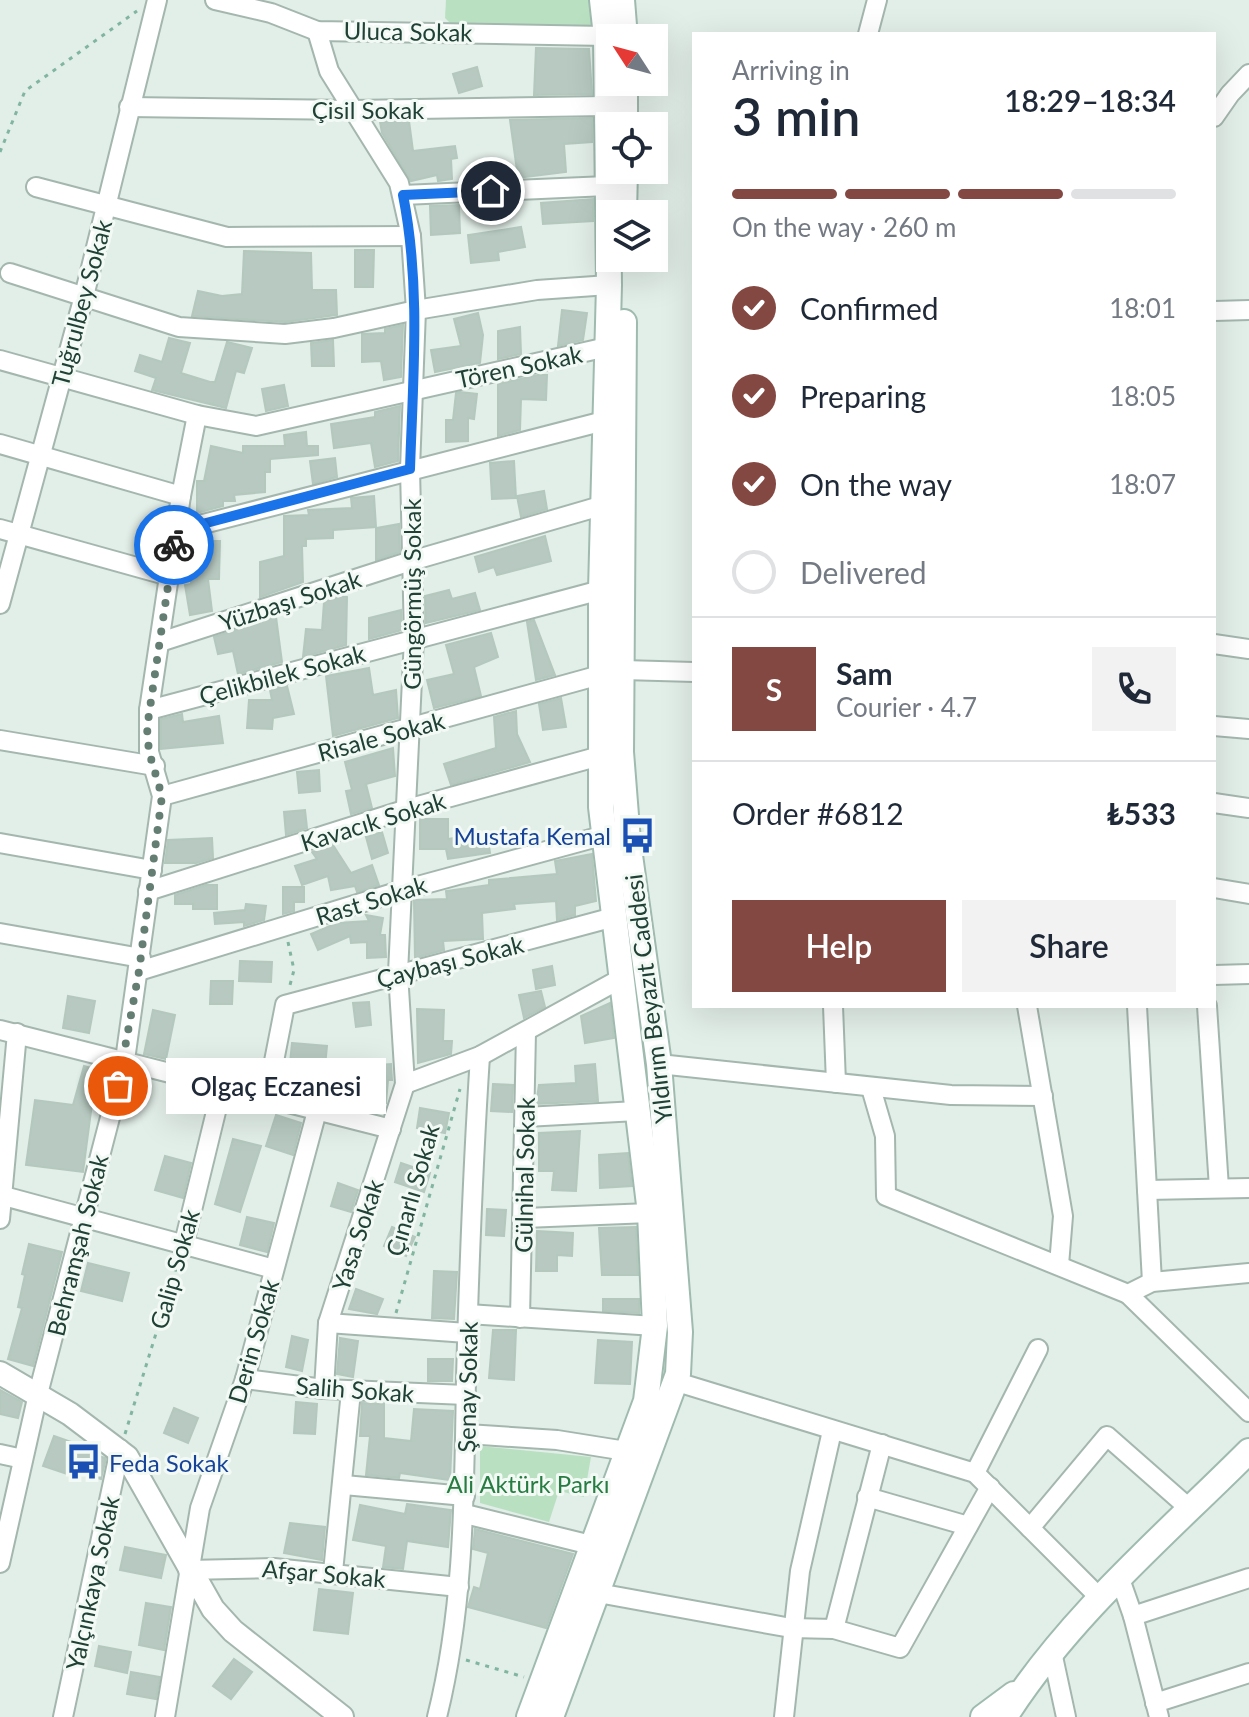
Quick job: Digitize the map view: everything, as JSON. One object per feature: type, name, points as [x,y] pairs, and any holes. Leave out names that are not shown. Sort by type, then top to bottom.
[{"type":"main road","points":[[602,0],[610,24]]},
{"type":"main road","points":[[617,24],[622,0]]},
{"type":"main road","points":[[607,96],[607,112]]},
{"type":"main road","points":[[529,1717],[646,1401],[655,1326],[650,1213],[605,835],[600,756],[611,673],[601,590],[604,421],[616,184]]},
{"type":"main road","name":"Yıldırım Beyazıt Caddesi","points":[[551,1717],[677,1382],[680,1332],[659,1064],[628,841],[611,673],[624,272]]},
{"type":"main road","points":[[983,1717],[1019,1690],[1120,1579],[1249,1451]]},
{"type":"main road","points":[[1005,1717],[1019,1690]]},
{"type":"street","name":"Tuğrulbey Sokak","points":[[0,604],[84,296],[157,0]]},
{"type":"street","name":"Uluca Sokak","points":[[215,0],[271,13],[317,31],[596,37]]},
{"type":"street","points":[[869,32],[877,0]]},
{"type":"street","name":"Güngörmüş Sokak","points":[[317,31],[329,71],[394,172],[403,195],[411,236],[416,310],[410,469],[414,638],[398,973],[405,1084]]},
{"type":"street","points":[[1216,114],[1249,74]]},
{"type":"street","name":"Çisil Sokak","points":[[129,107],[352,110],[606,106]]},
{"type":"street","points":[[403,195],[596,180]]},
{"type":"street","points":[[36,187],[227,237],[411,236]]},
{"type":"street","points":[[10,273],[179,327],[285,334],[537,290],[609,285]]},
{"type":"street","points":[[1216,311],[1249,310]]},
{"type":"street","name":"Tören Sokak","points":[[0,360],[197,415],[242,425],[267,426],[413,388],[607,347]]},
{"type":"street","name":"Behramşah Sokak","points":[[38,1394],[125,1060],[162,796],[147,739],[149,710],[181,496],[197,415]]},
{"type":"street","points":[[176,531],[604,421]]},
{"type":"street","points":[[0,444],[41,453],[181,496]]},
{"type":"street","name":"Yüzbaşı Sokak","points":[[160,642],[411,561],[604,505]]},
{"type":"street","points":[[0,529],[169,576]]},
{"type":"street","name":"Çelikbilek Sokak","points":[[149,710],[601,590]]},
{"type":"street","points":[[1216,644],[1249,649]]},
{"type":"street","name":"Risale Sokak","points":[[162,796],[611,673],[692,672]]},
{"type":"street","points":[[1216,726],[1249,729]]},
{"type":"street","points":[[0,740],[155,766]]},
{"type":"street","name":"Kavacık Sokak","points":[[148,891],[407,809],[600,756]]},
{"type":"street","points":[[1216,803],[1249,808]]},
{"type":"street","name":"Rast Sokak","points":[[140,964],[605,835]]},
{"type":"street","points":[[0,843],[152,870]]},
{"type":"street","points":[[1216,888],[1249,894]]},
{"type":"street","name":"Çaybaşı Sokak","points":[[285,1005],[614,917]]},
{"type":"street","points":[[0,933],[140,964]]},
{"type":"street","points":[[1216,975],[1249,974]]},
{"type":"street","points":[[405,1084],[474,1059],[622,978]]},
{"type":"street","points":[[267,1097],[285,1005]]},
{"type":"street","points":[[833,1008],[836,1083]]},
{"type":"street","points":[[1027,1008],[1063,1216],[1059,1265]]},
{"type":"street","points":[[1137,1008],[1152,1282]]},
{"type":"street","points":[[1207,1008],[1219,1188]]},
{"type":"street","points":[[0,1219],[8,1031],[391,1129]]},
{"type":"street","name":"Gülnihal Sokak","points":[[520,1318],[526,1032]]},
{"type":"street","name":"Şenay Sokak","points":[[437,1717],[451,1656],[465,1505],[474,1059]]},
{"type":"street","points":[[659,1064],[951,1095],[1043,1096]]},
{"type":"street","name":"Yasa Sokak","points":[[324,1389],[328,1323],[405,1084]]},
{"type":"street","name":"Galip Sokak","points":[[184,1243],[222,1087]]},
{"type":"street","points":[[871,1088],[885,1136],[886,1196],[1128,1294],[1249,1412]]},
{"type":"street","name":"Derin Sokak","points":[[165,1717],[188,1570],[206,1487],[245,1379],[317,1111]]},
{"type":"street","points":[[525,1117],[637,1111]]},
{"type":"street","points":[[1147,1190],[1249,1188]]},
{"type":"street","points":[[2,1195],[274,1269]]},
{"type":"street","points":[[524,1218],[650,1213]]},
{"type":"street","points":[[1128,1294],[1152,1282],[1249,1273]]},
{"type":"street","points":[[328,1323],[391,1328],[520,1318],[655,1326]]},
{"type":"street","points":[[975,1473],[1038,1349]]},
{"type":"street","points":[[0,1373],[38,1394],[120,1449],[140,1479],[188,1570],[233,1631],[342,1717]]},
{"type":"street","name":"Salih Sokak","points":[[245,1379],[351,1391],[466,1395]]},
{"type":"street","points":[[677,1382],[975,1473],[1101,1599]]},
{"type":"street","points":[[333,1572],[351,1391]]},
{"type":"street","points":[[1,1551],[38,1394]]},
{"type":"street","points":[[784,1717],[791,1628],[832,1431]]},
{"type":"street","points":[[467,1434],[557,1440],[626,1451]]},
{"type":"street","points":[[1030,1528],[1107,1436],[1190,1509]]},
{"type":"street","points":[[834,1629],[882,1444]]},
{"type":"street","name":"Yalçınkaya Sokak","points":[[63,1717],[120,1449]]},
{"type":"street","points":[[0,1454],[23,1459]]},
{"type":"street","points":[[344,1485],[465,1505],[591,1545]]},
{"type":"street","points":[[598,1593],[791,1628],[834,1629],[900,1648],[990,1487]]},
{"type":"street","points":[[867,1497],[968,1526]]},
{"type":"street","name":"Afşar Sokak","points":[[188,1570],[226,1567],[333,1572],[459,1587]]},
{"type":"street","points":[[1133,1616],[1249,1578]]},
{"type":"street","points":[[1120,1579],[1133,1616],[1157,1710],[1249,1673]]},
{"type":"street","points":[[1052,1652],[1066,1717]]},
{"type":"path","points":[[0,152],[25,91],[140,9]]},
{"type":"path","points":[[284,926],[294,970],[285,1005]]},
{"type":"path","name":"Çınarlı Sokak","points":[[391,1328],[474,1059]]},
{"type":"path","name":"Galip Sokak","points":[[120,1449],[184,1243]]},
{"type":"path","points":[[451,1656],[541,1682]]},
{"type":"green space","points":[[446,0],[594,0],[597,24],[596,27],[451,24],[445,18]]},
{"type":"green space","name":"Ali Aktürk Parkı","points":[[480,1446],[591,1457],[584,1497],[559,1491],[549,1522],[480,1503]]},
{"type":"building","points":[[536,48],[589,49],[592,94],[534,95]]},
{"type":"building","points":[[477,67],[482,86],[459,93],[453,74]]},
{"type":"building","points":[[592,118],[592,142],[564,144],[566,172],[518,178],[510,120]]},
{"type":"building","points":[[409,121],[413,151],[455,146],[457,158],[451,159],[452,179],[438,181],[437,175],[411,181],[382,133],[380,122]]},
{"type":"building","points":[[593,199],[593,221],[543,224],[541,203]]},
{"type":"building","points":[[459,205],[460,233],[431,235],[430,206]]},
{"type":"building","points":[[521,227],[525,247],[498,252],[499,260],[471,263],[468,235]]},
{"type":"building","points":[[355,250],[374,250],[373,287],[355,287]]},
{"type":"building","points":[[244,251],[311,253],[312,290],[336,290],[337,315],[285,322],[192,316],[198,291],[222,296],[242,294]]},
{"type":"building","points":[[562,310],[587,313],[583,340],[558,346]]},
{"type":"building","points":[[478,313],[483,335],[480,363],[435,372],[431,350],[461,346],[454,319]]},
{"type":"building","points":[[403,325],[401,377],[384,380],[381,361],[362,362],[362,334],[385,333],[385,329]]},
{"type":"building","points":[[520,327],[521,354],[498,359],[498,331]]},
{"type":"building","points":[[169,338],[190,343],[181,373],[210,382],[215,382],[227,342],[252,348],[244,373],[236,371],[226,408],[152,390],[156,378],[135,371],[140,355],[162,362]]},
{"type":"building","points":[[333,340],[334,366],[312,366],[311,343]]},
{"type":"building","points":[[547,375],[546,400],[521,399],[520,430],[498,436],[498,384]]},
{"type":"building","points":[[284,385],[288,406],[266,411],[262,389]]},
{"type":"building","points":[[456,393],[477,394],[474,419],[468,418],[468,441],[446,442],[446,420],[453,420]]},
{"type":"building","points":[[400,406],[398,461],[375,467],[371,443],[334,448],[331,424],[375,417],[375,412]]},
{"type":"building","points":[[306,432],[307,446],[318,446],[318,455],[270,459],[270,472],[265,472],[265,492],[234,495],[235,501],[223,501],[223,506],[197,513],[197,481],[204,481],[211,446],[243,453],[243,446],[285,446],[284,435]]},
{"type":"building","points":[[335,458],[337,477],[313,484],[310,461]]},
{"type":"building","points":[[514,461],[516,498],[492,499],[490,463]]},
{"type":"building","points":[[544,491],[547,509],[521,517],[517,496]]},
{"type":"building","points":[[374,496],[376,527],[333,530],[333,538],[306,539],[306,546],[302,546],[303,582],[260,597],[260,562],[284,556],[284,516],[309,515],[308,510],[352,508],[351,498]]},
{"type":"building","points":[[399,524],[400,552],[376,560],[376,528]]},
{"type":"building","points":[[545,536],[551,561],[497,575],[494,567],[479,572],[475,557]]},
{"type":"building","points":[[193,541],[220,541],[219,579],[208,579],[212,611],[190,615],[185,585],[191,584]]},
{"type":"building","points":[[449,590],[452,599],[475,593],[480,610],[426,623],[425,596]]},
{"type":"building","points":[[347,597],[346,645],[303,657],[306,629],[322,630],[324,602]]},
{"type":"building","points":[[401,610],[402,630],[369,639],[369,618]]},
{"type":"building","points":[[276,617],[282,662],[238,674],[233,651],[218,654],[214,637]]},
{"type":"building","points":[[534,620],[555,675],[536,680],[527,622]]},
{"type":"building","points":[[491,633],[498,657],[474,667],[481,696],[434,708],[427,680],[454,674],[446,645]]},
{"type":"building","points":[[369,668],[373,695],[396,690],[398,718],[333,736],[326,676]]},
{"type":"building","points":[[287,686],[294,714],[273,718],[272,729],[247,728],[249,700],[272,700],[270,690]]},
{"type":"building","points":[[561,698],[566,727],[543,730],[539,704]]},
{"type":"building","points":[[516,711],[517,734],[530,762],[451,785],[444,764],[496,748],[494,717]]},
{"type":"building","points":[[182,714],[183,722],[219,716],[223,743],[161,749],[161,719]]},
{"type":"building","points":[[393,748],[395,776],[366,784],[372,808],[351,814],[346,791],[352,790],[345,762]]},
{"type":"building","points":[[319,770],[320,791],[299,793],[297,772]]},
{"type":"building","points":[[305,810],[307,828],[286,835],[284,812]]},
{"type":"building","points":[[420,819],[448,819],[448,839],[487,833],[490,853],[448,859],[446,849],[420,849]]},
{"type":"building","points":[[382,832],[388,853],[372,859],[366,837]]},
{"type":"building","points":[[212,838],[213,858],[196,863],[165,863],[168,840]]},
{"type":"building","points":[[333,845],[351,873],[372,865],[379,885],[357,892],[355,886],[331,890],[328,876],[302,885],[295,866],[317,859],[312,852]]},
{"type":"building","points":[[592,854],[596,901],[575,906],[575,915],[557,920],[556,901],[514,904],[515,909],[482,913],[483,939],[443,941],[444,950],[415,958],[414,900],[447,899],[446,891],[489,885],[489,880],[557,874],[555,861]]},
{"type":"building","points":[[206,885],[217,885],[217,909],[193,909],[193,904],[175,904],[175,895]]},
{"type":"building","points":[[283,887],[304,887],[304,902],[294,902],[294,911],[283,914]]},
{"type":"building","points":[[246,904],[266,906],[264,920],[244,926],[244,922],[215,924],[214,913],[245,910]]},
{"type":"building","points":[[366,915],[383,918],[380,935],[385,935],[386,957],[367,958],[367,942],[351,943],[350,936],[318,950],[311,934],[337,923],[369,921]]},
{"type":"building","points":[[240,961],[272,962],[271,982],[239,981]]},
{"type":"building","points":[[552,966],[555,985],[536,989],[533,970]]},
{"type":"building","points":[[211,981],[233,981],[232,1004],[210,1004]]},
{"type":"building","points":[[541,991],[545,1007],[524,1018],[519,995]]},
{"type":"building","points":[[68,996],[95,1001],[89,1033],[63,1028]]},
{"type":"building","points":[[369,1002],[371,1025],[356,1027],[353,1003]]},
{"type":"building","points":[[610,1003],[614,1038],[585,1043],[581,1016]]},
{"type":"building","points":[[417,1009],[444,1010],[443,1041],[452,1041],[451,1054],[418,1063]]},
{"type":"building","points":[[153,1010],[175,1015],[166,1059],[144,1054]]},
{"type":"building","points":[[292,1043],[327,1046],[325,1066],[290,1063]]},
{"type":"building","points":[[391,1064],[392,1080],[388,1080],[386,1103],[357,1105],[356,1084],[364,1084],[363,1066]]},
{"type":"building","points":[[595,1064],[598,1101],[536,1104],[539,1085],[576,1083],[575,1066]]},
{"type":"building","points":[[84,1066],[109,1073],[103,1099],[93,1096],[83,1172],[26,1165],[35,1100],[73,1105]]},
{"type":"building","points":[[493,1084],[513,1085],[512,1112],[491,1111]]},
{"type":"building","points":[[420,1108],[449,1113],[445,1133],[417,1128]]},
{"type":"building","points":[[276,1115],[301,1123],[293,1155],[266,1146]]},
{"type":"building","points":[[580,1131],[576,1191],[552,1190],[554,1171],[539,1171],[539,1133]]},
{"type":"building","points":[[233,1139],[261,1146],[240,1212],[215,1204]]},
{"type":"building","points":[[628,1153],[632,1186],[600,1188],[599,1155]]},
{"type":"building","points":[[165,1156],[191,1163],[183,1198],[155,1190]]},
{"type":"building","points":[[401,1163],[430,1173],[424,1192],[395,1182]]},
{"type":"building","points":[[338,1183],[358,1190],[351,1212],[331,1206]]},
{"type":"building","points":[[487,1209],[506,1210],[504,1236],[486,1235]]},
{"type":"building","points":[[247,1217],[274,1223],[267,1252],[240,1245]]},
{"type":"building","points":[[392,1227],[415,1237],[406,1256],[384,1246]]},
{"type":"building","points":[[636,1227],[638,1275],[602,1275],[599,1228]]},
{"type":"building","points":[[537,1231],[573,1233],[572,1256],[557,1255],[557,1271],[536,1271]]},
{"type":"building","points":[[29,1244],[62,1252],[33,1366],[8,1359],[22,1308],[18,1307]]},
{"type":"building","points":[[88,1263],[129,1273],[122,1301],[81,1291]]},
{"type":"building","points":[[434,1271],[457,1272],[454,1319],[432,1318]]},
{"type":"building","points":[[356,1289],[383,1299],[377,1314],[349,1309]]},
{"type":"building","points":[[603,1299],[639,1299],[639,1313],[603,1311]]},
{"type":"building","points":[[493,1330],[516,1330],[514,1380],[489,1378]]},
{"type":"building","points":[[292,1336],[308,1340],[302,1371],[286,1367]]},
{"type":"building","points":[[340,1338],[358,1341],[353,1377],[337,1374]]},
{"type":"building","points":[[598,1340],[632,1342],[630,1384],[595,1383]]},
{"type":"building","points":[[428,1359],[453,1359],[452,1381],[428,1381]]},
{"type":"building","points":[[0,1390],[22,1402],[18,1418],[0,1414]]},
{"type":"building","points":[[296,1402],[317,1404],[315,1434],[294,1433]]},
{"type":"building","points":[[362,1403],[384,1404],[384,1438],[411,1441],[414,1409],[453,1411],[450,1480],[400,1473],[399,1478],[366,1475],[370,1436],[360,1436]]},
{"type":"building","points":[[174,1408],[198,1418],[188,1443],[164,1433]]},
{"type":"building","points":[[54,1436],[80,1445],[78,1451],[106,1458],[101,1479],[71,1471],[70,1475],[43,1466]]},
{"type":"building","points":[[407,1504],[451,1510],[448,1547],[407,1541],[403,1569],[383,1567],[386,1546],[353,1540],[360,1505],[405,1514]]},
{"type":"building","points":[[290,1523],[325,1527],[322,1560],[284,1553]]},
{"type":"building","points":[[475,1529],[573,1554],[546,1628],[468,1607],[474,1587],[480,1589],[488,1553],[473,1549]]},
{"type":"building","points":[[125,1547],[166,1555],[161,1578],[120,1570]]},
{"type":"building","points":[[319,1589],[353,1593],[348,1634],[314,1630]]},
{"type":"building","points":[[146,1603],[171,1607],[164,1650],[139,1645]]},
{"type":"building","points":[[99,1646],[131,1652],[127,1673],[95,1666]]},
{"type":"building","points":[[234,1659],[252,1672],[231,1699],[213,1686]]},
{"type":"building","points":[[131,1672],[160,1677],[156,1699],[127,1694]]},
{"type":"way so far","points":[[118,1086],[139,971],[162,796],[149,752],[147,728],[174,545]]},
{"type":"place","name":"Mustafa Kemal","points":[[637,835]]},
{"type":"place","name":"Olgaç Eczanesi","points":[[118,1086]]},
{"type":"place","name":"Feda Sokak","points":[[83,1462]]},
{"type":"route","points":[[174,545],[176,531],[410,469],[416,310],[411,236],[403,195],[491,191]]}]
